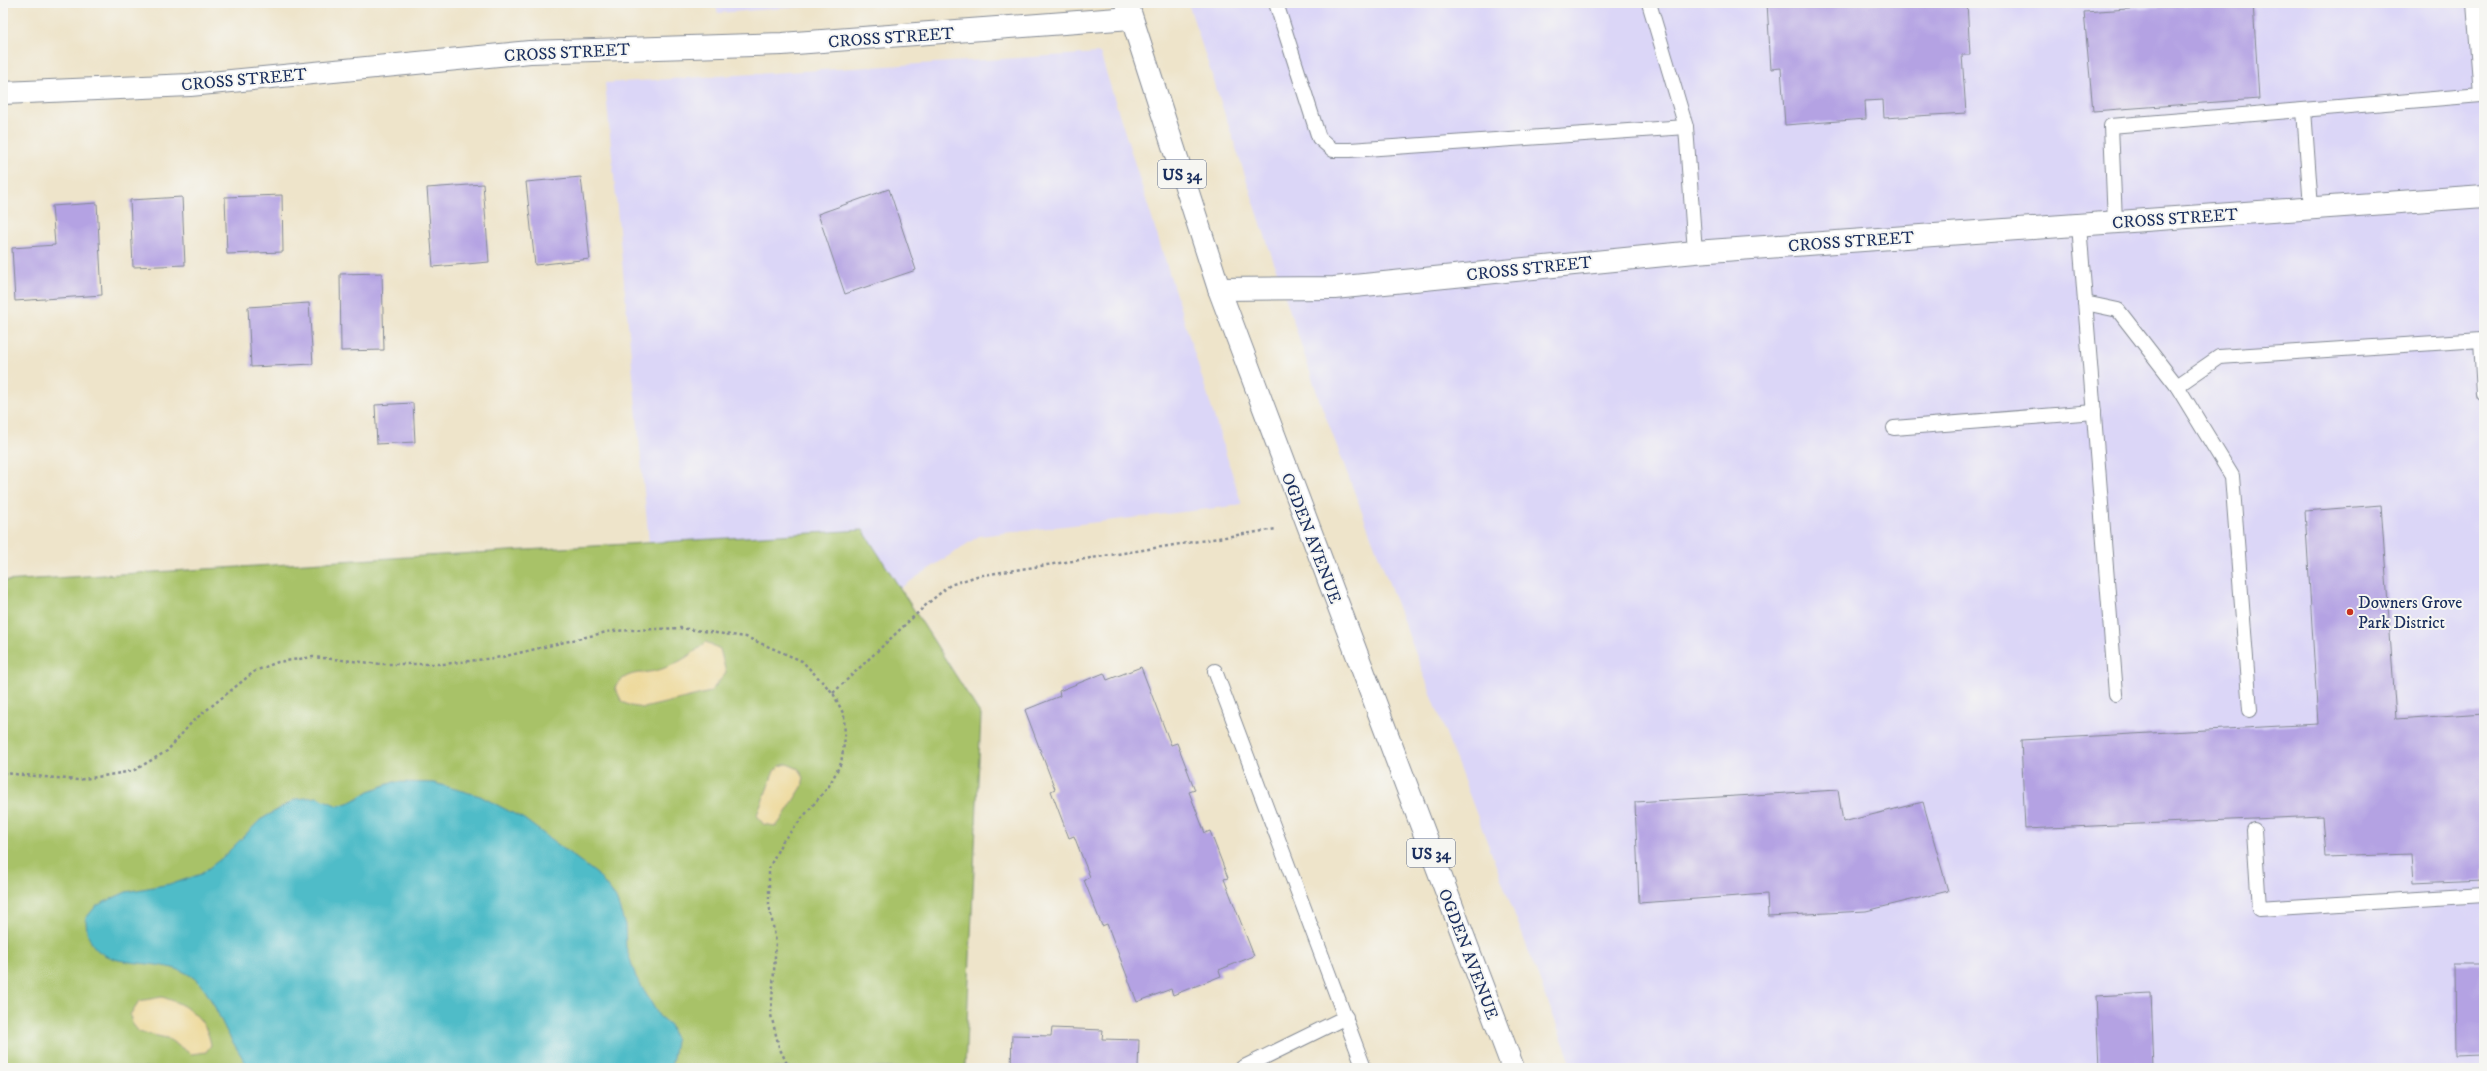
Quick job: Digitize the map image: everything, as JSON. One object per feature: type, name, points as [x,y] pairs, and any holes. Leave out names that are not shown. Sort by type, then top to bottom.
[{"type":"street","name":"CROSS STREET","points":[[3,93],[190,85],[530,52],[782,44],[1129,11]]},
{"type":"street","name":"OGDEN AVENUE","points":[[1129,11],[1219,289],[1306,524],[1513,1068]]},
{"type":"street","name":"CROSS STREET","points":[[1219,289],[1334,288],[1695,252],[2484,196]]},
{"type":"lane","points":[[1276,3],[1319,138],[1333,150],[1686,127]]},
{"type":"lane","points":[[1649,3],[1686,127],[1695,252]]},
{"type":"lane","points":[[2115,222],[2111,126],[2481,96],[2474,3]]},
{"type":"lane","points":[[2304,110],[2311,208]]},
{"type":"lane","points":[[2079,225],[2116,694]]},
{"type":"lane","points":[[2085,303],[2118,310],[2177,386],[2232,476],[2250,710]]},
{"type":"lane","points":[[2177,386],[2219,357],[2480,340],[2484,394]]},
{"type":"lane","points":[[1894,428],[2094,412]]},
{"type":"lane","points":[[1215,671],[1364,1068]]},
{"type":"lane","points":[[2254,830],[2259,909],[2484,895]]},
{"type":"lane","points":[[1242,1068],[1346,1017]]},
{"type":"path","points":[[834,693],[927,604],[950,585],[977,576],[1306,524]]},
{"type":"path","points":[[3,773],[78,780],[133,771],[168,751],[193,721],[255,671],[278,662],[313,657],[381,664],[444,664],[502,657],[611,631],[680,628],[746,637],[802,661],[834,693],[844,715],[845,738],[841,763],[829,786],[782,842],[769,868],[770,904],[776,942],[771,1015],[779,1047],[789,1068]]},
{"type":"shaded area","points":[[715,3],[855,3],[718,13]]},
{"type":"shaded area","points":[[1188,3],[2484,3],[2484,1068],[1573,1068],[1319,399]]},
{"type":"shaded area","points":[[1100,53],[1242,505],[979,536],[900,588],[863,530],[649,543],[605,83]]},
{"type":"green space","points":[[863,530],[981,715],[965,1068],[3,1068],[3,581]]},
{"type":"sand","points":[[706,642],[720,649],[726,673],[710,692],[644,708],[631,706],[622,702],[615,687],[625,677],[668,667],[686,658]]},
{"type":"sand","points":[[787,764],[799,769],[804,778],[802,787],[779,823],[775,826],[763,824],[757,815],[774,771],[780,766]]},
{"type":"sand","points":[[162,997],[187,1008],[200,1020],[205,1027],[211,1045],[206,1052],[191,1054],[167,1038],[139,1032],[132,1023],[130,1015],[139,1001]]},
{"type":"water","points":[[394,782],[434,783],[480,796],[524,819],[597,874],[616,898],[625,925],[626,947],[636,977],[659,1016],[670,1025],[676,1041],[671,1068],[249,1068],[228,1034],[210,998],[195,979],[180,970],[111,958],[98,951],[89,938],[86,918],[96,906],[126,892],[175,883],[201,874],[222,858],[260,820],[296,799],[317,797],[338,806],[353,801],[369,791]]},
{"type":"building","points":[[1767,3],[1967,3],[1970,55],[1962,55],[1966,113],[1884,118],[1883,100],[1865,101],[1866,119],[1785,125],[1781,68],[1771,69]]},
{"type":"building","points":[[2217,3],[2253,3],[2259,99],[2093,111],[2084,12]]},
{"type":"building","points":[[581,177],[590,259],[535,265],[526,182]]},
{"type":"building","points":[[483,184],[489,262],[433,267],[427,188]]},
{"type":"building","points":[[889,189],[916,270],[845,294],[818,214]]},
{"type":"building","points":[[282,195],[283,252],[227,254],[225,197]]},
{"type":"building","points":[[182,197],[185,265],[133,267],[130,200]]},
{"type":"building","points":[[97,203],[102,295],[15,301],[12,248],[55,245],[52,206]]},
{"type":"building","points":[[382,273],[384,350],[341,351],[340,274]]},
{"type":"building","points":[[309,303],[313,364],[251,367],[248,307]]},
{"type":"building","points":[[413,403],[415,442],[377,444],[375,405]]},
{"type":"building","name":"Downers Grove Park District","points":[[2381,505],[2396,719],[2484,713],[2484,880],[2413,883],[2411,854],[2325,857],[2322,816],[2025,829],[2021,740],[2318,724],[2305,511]]},
{"type":"building","points":[[1141,667],[1171,745],[1177,743],[1195,790],[1189,792],[1205,833],[1210,831],[1228,878],[1224,879],[1254,956],[1219,970],[1221,976],[1173,995],[1171,989],[1137,1002],[1107,924],[1102,926],[1084,880],[1090,877],[1074,836],[1069,838],[1051,791],[1055,789],[1025,710],[1060,696],[1059,691],[1104,673],[1107,680]]},
{"type":"building","points":[[1838,790],[1843,822],[1923,802],[1948,891],[1866,911],[1768,916],[1767,894],[1639,903],[1635,802]]},
{"type":"building","points":[[2455,964],[2484,964],[2484,1056],[2456,1057]]},
{"type":"building","points":[[2151,993],[2154,1068],[2099,1068],[2096,996]]},
{"type":"building","points":[[1052,1028],[1103,1030],[1102,1039],[1139,1040],[1138,1068],[1011,1068],[1012,1035],[1051,1036]]},
{"type":"place","name":"Downers Grove Park District","points":[[2350,612]]}]
